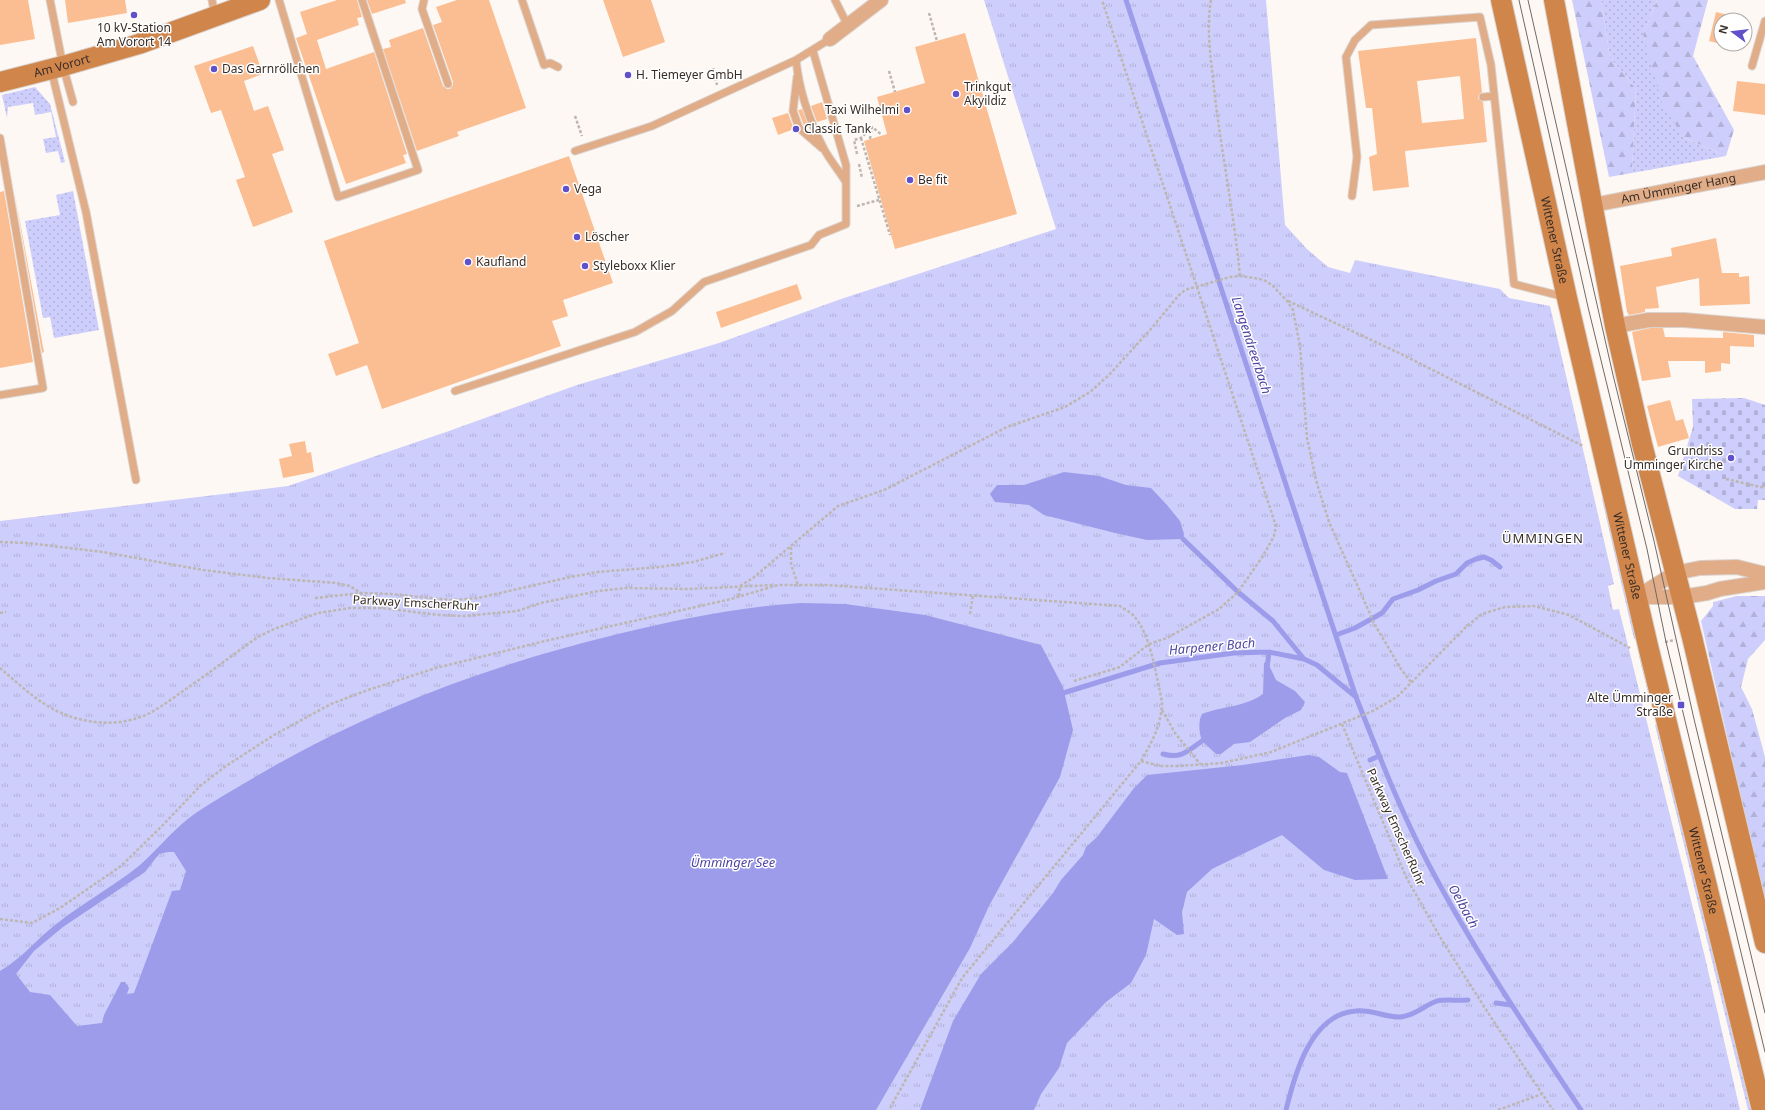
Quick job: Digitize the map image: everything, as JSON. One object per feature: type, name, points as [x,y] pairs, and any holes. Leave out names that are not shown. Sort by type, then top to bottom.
[{"type":"main road","name":"Am Vorort","points":[[0,82],[57,68],[139,44],[213,8],[260,0]]},
{"type":"main road","name":"Wittener Straße","points":[[1501,0],[1567,298],[1637,597],[1762,1110]]},
{"type":"main road","points":[[1554,0],[1615,326],[1642,444],[1682,597],[1765,943]]},
{"type":"street","points":[[830,39],[881,0]]},
{"type":"street","name":"Am Ümminger Hang","points":[[1593,205],[1765,172]]},
{"type":"street","points":[[1615,326],[1649,320],[1684,320],[1765,327]]},
{"type":"street","points":[[1637,597],[1675,573],[1700,568],[1737,567],[1765,574]]},
{"type":"street","points":[[1637,597],[1682,597],[1765,582]]},
{"type":"lane","points":[[50,0],[57,68],[86,212],[136,480]]},
{"type":"lane","points":[[279,0],[338,197],[418,170],[362,0]]},
{"type":"lane","points":[[424,0],[422,9],[448,84]]},
{"type":"lane","points":[[522,0],[544,65],[550,63],[558,68]]},
{"type":"lane","points":[[835,0],[848,26]]},
{"type":"lane","points":[[1352,196],[1357,157],[1346,57],[1355,40],[1371,25],[1480,17],[1491,65],[1514,284],[1567,298]]},
{"type":"lane","points":[[1752,66],[1765,21]]},
{"type":"lane","points":[[576,151],[652,126],[796,60],[813,51],[830,39]]},
{"type":"lane","points":[[455,391],[635,332],[672,311],[704,282],[812,245],[819,235],[846,224],[846,165],[813,51]]},
{"type":"lane","points":[[796,60],[797,70],[809,113],[824,150],[846,182]]},
{"type":"lane","points":[[57,68],[73,102]]},
{"type":"lane","points":[[797,70],[793,111],[799,128],[824,150]]},
{"type":"lane","points":[[1483,97],[1494,96]]},
{"type":"lane","points":[[0,138],[43,388],[0,395]]},
{"type":"path","points":[[1074,681],[1120,667],[1149,644],[1167,638],[1219,609],[1238,592],[1263,556],[1276,531],[1276,526],[1102,0]]},
{"type":"path","points":[[1211,0],[1211,61],[1220,145],[1240,276]]},
{"type":"path","points":[[929,12],[937,41]]},
{"type":"path","points":[[713,68],[720,95]]},
{"type":"path","points":[[889,71],[895,92]]},
{"type":"path","points":[[575,116],[586,148]]},
{"type":"path","points":[[872,126],[882,135]]},
{"type":"path","points":[[857,155],[854,140],[861,138],[872,126]]},
{"type":"path","points":[[870,139],[872,126]]},
{"type":"path","points":[[861,138],[890,235]]},
{"type":"path","points":[[858,163],[862,178]]},
{"type":"path","points":[[846,209],[879,200]]},
{"type":"path","points":[[739,596],[740,586],[753,578],[791,547],[838,506],[884,490],[914,476],[1001,430],[1039,415],[1065,407],[1090,392],[1109,375],[1179,294],[1185,290],[1230,277],[1240,276],[1264,280],[1273,286],[1288,301],[1293,310],[1298,331],[1307,438],[1316,480],[1329,522],[1368,613],[1401,669],[1411,682]]},
{"type":"path","points":[[1288,301],[1402,354],[1586,447]]},
{"type":"path","points":[[1726,479],[1765,488]]},
{"type":"path","points":[[0,542],[27,543],[103,552],[203,570],[268,578],[336,583],[350,586],[382,608]]},
{"type":"path","points":[[791,547],[791,564],[798,585]]},
{"type":"path","points":[[315,598],[361,593],[391,594],[451,600],[478,598],[597,572],[660,567],[693,562],[725,553]]},
{"type":"path","points":[[0,919],[32,923],[60,908],[120,866],[162,826],[200,786],[226,766],[274,735],[331,704],[368,690],[436,668],[739,596],[778,585],[827,585],[1120,606],[1133,615],[1142,628],[1149,644],[1162,701],[1162,710],[1155,736],[1141,761],[962,978],[889,1110]]},
{"type":"path","name":"Parkway EmscherRuhr","points":[[0,668],[38,699],[57,711],[91,722],[122,721],[150,713],[258,638],[274,629],[318,612],[350,608],[382,608],[439,615],[472,616],[517,611],[541,603],[598,591],[626,588],[688,589],[778,585]]},
{"type":"path","points":[[970,614],[973,595]]},
{"type":"path","points":[[1141,761],[1160,766],[1222,763],[1271,752],[1373,711],[1397,697],[1466,627],[1482,614],[1505,607],[1534,606],[1569,615],[1633,649]]},
{"type":"path","points":[[0,613],[6,612]]},
{"type":"path","points":[[1663,643],[1678,640]]},
{"type":"path","points":[[1162,710],[1175,733],[1200,764]]},
{"type":"path","name":"Parkway EmscherRuhr","points":[[1342,724],[1406,877],[1452,955],[1553,1110]]},
{"type":"path","points":[[1498,1110],[1542,1094]]},
{"type":"green space","points":[[984,0],[1266,0],[1285,225],[1307,249],[1328,267],[1350,273],[1355,260],[1500,289],[1509,298],[1550,306],[1614,584],[1608,586],[1613,610],[1619,609],[1704,953],[1740,1110],[0,1110],[0,521],[288,486],[577,385],[719,343],[841,299],[1056,229]]},
{"type":"green space","points":[[1572,0],[1601,0],[1610,58],[1636,89],[1632,173],[1609,177]]},
{"type":"green space","points":[[1601,0],[1657,0],[1643,35],[1683,137],[1726,156],[1632,173],[1636,89],[1610,58]]},
{"type":"green space","points":[[1657,0],[1708,0],[1693,56],[1734,130],[1726,156],[1683,137],[1662,103],[1643,35]]},
{"type":"green space","points":[[35,87],[50,104],[65,162],[61,163],[58,151],[46,153],[43,139],[56,137],[51,112],[35,115],[33,103],[8,107],[7,118],[2,95]]},
{"type":"green space","points":[[73,191],[99,330],[54,338],[50,317],[43,318],[25,221],[60,215],[56,195]]},
{"type":"green space","points":[[1744,398],[1765,405],[1765,500],[1758,500],[1757,509],[1735,509],[1678,476],[1693,427],[1692,399]]},
{"type":"green space","points":[[1602,499],[1604,499],[1638,639],[1634,639]]},
{"type":"green space","points":[[1737,596],[1765,596],[1765,640],[1748,659],[1741,687],[1752,709],[1765,757],[1765,904],[1701,621],[1713,606],[1713,602]]},
{"type":"green space","points":[[1641,653],[1653,700],[1650,701],[1639,656]]},
{"type":"green space","points":[[1659,724],[1751,1110],[1748,1110],[1655,725]]},
{"type":"water","points":[[1064,472],[1099,476],[1126,485],[1151,488],[1180,521],[1184,534],[1183,539],[1147,540],[1115,533],[1044,515],[1029,505],[995,502],[990,494],[997,485],[1024,485]]},
{"type":"water","name":"Ümminger See","points":[[801,603],[845,604],[925,615],[1041,645],[1063,687],[1073,730],[1060,777],[989,906],[970,948],[876,1110],[0,1110],[0,971],[15,961],[65,917],[140,865],[182,823],[204,808],[250,780],[337,733],[381,712],[473,677],[519,661],[637,629],[707,615]],"holes":[[[174,852],[186,871],[180,890],[172,891],[134,993],[127,994],[129,988],[125,982],[121,982],[104,1015],[102,1023],[77,1026],[50,995],[30,992],[16,974],[34,951],[63,927],[145,872],[159,854]]]},
{"type":"water","points":[[1267,661],[1276,680],[1295,691],[1305,702],[1301,710],[1285,718],[1250,742],[1234,744],[1221,754],[1216,754],[1202,741],[1199,727],[1202,714],[1241,704],[1263,694],[1264,663]]},
{"type":"water","points":[[1308,755],[1319,757],[1340,772],[1347,773],[1388,879],[1355,880],[1324,870],[1282,835],[1212,869],[1187,892],[1182,912],[1184,934],[1177,935],[1154,919],[1146,955],[1131,983],[1106,1002],[1067,1043],[1059,1068],[1041,1094],[1034,1110],[920,1110],[953,1021],[981,974],[1013,942],[1053,893],[1061,880],[1083,855],[1086,847],[1097,837],[1134,788],[1147,775],[1243,765]]},
{"type":"building","points":[[0,0],[28,0],[35,39],[0,45]]},
{"type":"building","points":[[65,0],[125,0],[127,13],[68,23]]},
{"type":"building","points":[[337,0],[357,0],[362,17],[357,18],[359,25],[317,40],[326,69],[374,52],[407,154],[403,155],[406,163],[346,184],[296,38],[307,34],[300,12]]},
{"type":"building","points":[[367,0],[405,0],[406,3],[372,14]]},
{"type":"building","points":[[457,0],[489,0],[526,108],[457,132],[459,136],[417,151],[383,49],[391,47],[389,40],[423,28],[443,86],[450,89],[453,82],[433,25],[442,22],[436,7]]},
{"type":"building","points":[[603,0],[651,0],[665,42],[623,57]]},
{"type":"building","points":[[1713,24],[1713,42],[1709,41]]},
{"type":"building","points":[[965,33],[1017,214],[895,249],[864,141],[887,134],[877,97],[925,83],[915,47]]},
{"type":"building","points":[[1476,38],[1482,92],[1478,98],[1483,102],[1487,142],[1405,151],[1409,187],[1373,191],[1369,157],[1377,154],[1372,108],[1366,108],[1358,51]],"holes":[[[1460,76],[1464,119],[1422,123],[1417,81]]]},
{"type":"building","points":[[253,46],[263,74],[244,81],[254,111],[268,106],[284,150],[272,154],[293,212],[253,227],[236,180],[245,177],[221,110],[211,113],[194,66]]},
{"type":"building","points":[[1737,81],[1765,84],[1765,115],[1733,111]]},
{"type":"building","points":[[822,102],[827,119],[817,122],[811,106]]},
{"type":"building","points":[[802,109],[808,125],[804,126],[798,110]]},
{"type":"building","points":[[788,113],[794,129],[778,135],[772,118]]},
{"type":"building","name":"Kaufland","points":[[569,156],[613,283],[563,300],[568,316],[552,321],[561,346],[382,409],[367,365],[336,376],[328,354],[359,343],[324,241]]},
{"type":"building","points":[[14,189],[44,352],[42,353]]},
{"type":"building","points":[[4,191],[33,362],[0,368],[0,192]]},
{"type":"building","points":[[1716,238],[1722,273],[1739,273],[1739,277],[1749,276],[1750,304],[1700,306],[1699,278],[1656,287],[1659,308],[1645,309],[1645,312],[1629,315],[1627,312],[1620,266],[1672,256],[1671,248]]},
{"type":"building","points":[[797,284],[802,299],[721,328],[716,312]]},
{"type":"building","points":[[1650,328],[1663,328],[1665,337],[1723,338],[1723,332],[1754,335],[1754,347],[1730,346],[1730,364],[1721,363],[1721,371],[1705,373],[1705,361],[1668,361],[1671,377],[1642,381],[1632,332]]},
{"type":"building","points":[[1670,400],[1676,421],[1683,419],[1689,438],[1658,447],[1647,406]]},
{"type":"building","points":[[305,441],[307,453],[311,452],[314,472],[283,478],[279,459],[292,456],[289,444]]},
{"type":"waterway","name":"Langendreerbach","points":[[1126,0],[1356,697],[1381,760],[1408,823],[1445,895],[1482,958],[1581,1110]]},
{"type":"waterway","points":[[1183,539],[1238,592],[1273,621],[1304,659]]},
{"type":"waterway","points":[[1336,635],[1355,628],[1382,613],[1393,599],[1456,574],[1467,563],[1476,559],[1484,557],[1500,567]]},
{"type":"waterway","points":[[1267,668],[1269,652]]},
{"type":"waterway","name":"Harpener Bach","points":[[1060,694],[1160,663],[1234,653],[1269,652],[1304,659],[1317,665],[1356,697]]},
{"type":"waterway","points":[[1163,754],[1180,755],[1202,741]]},
{"type":"waterway","points":[[1370,760],[1379,756]]},
{"type":"waterway","name":"Harpener Bach","points":[[1286,1110],[1294,1079],[1308,1048],[1316,1034],[1327,1023],[1340,1015],[1362,1011],[1401,1017],[1416,1012],[1437,1001],[1468,1000]]},
{"type":"waterway","name":"Harpener Bach","points":[[1496,1003],[1511,1005]]},
{"type":"tram line","points":[[1519,0],[1588,307],[1647,549],[1666,642],[1765,1052]]},
{"type":"tram line","points":[[1528,0],[1613,375],[1654,541],[1694,719],[1765,1013]]},
{"type":"place","name":"10 kV-Station Am Vorort 14","points":[[134,15]]},
{"type":"place","name":"Das Garnröllchen","points":[[214,69]]},
{"type":"place","name":"H. Tiemeyer GmbH","points":[[628,75]]},
{"type":"place","name":"Trinkgut Akyildiz","points":[[956,94]]},
{"type":"place","name":"Taxi Wilhelmi","points":[[907,110]]},
{"type":"place","name":"Classic Tank","points":[[796,129]]},
{"type":"place","name":"Be fit","points":[[910,180]]},
{"type":"place","name":"Vega","points":[[566,189]]},
{"type":"place","name":"Löscher","points":[[577,237]]},
{"type":"place","name":"Kaufland","points":[[468,262]]},
{"type":"place","name":"Styleboxx Klier","points":[[585,266]]},
{"type":"place","name":"Grundriss Ümminger Kirche","points":[[1731,458]]},
{"type":"place","name":"Alte Ümminger Straße","points":[[1681,705]]},
{"type":"district","name":"ÜMMINGEN","points":[[1543,538]]},
{"type":"water label","name":"Oelbach","points":[[1464,906]]}]
